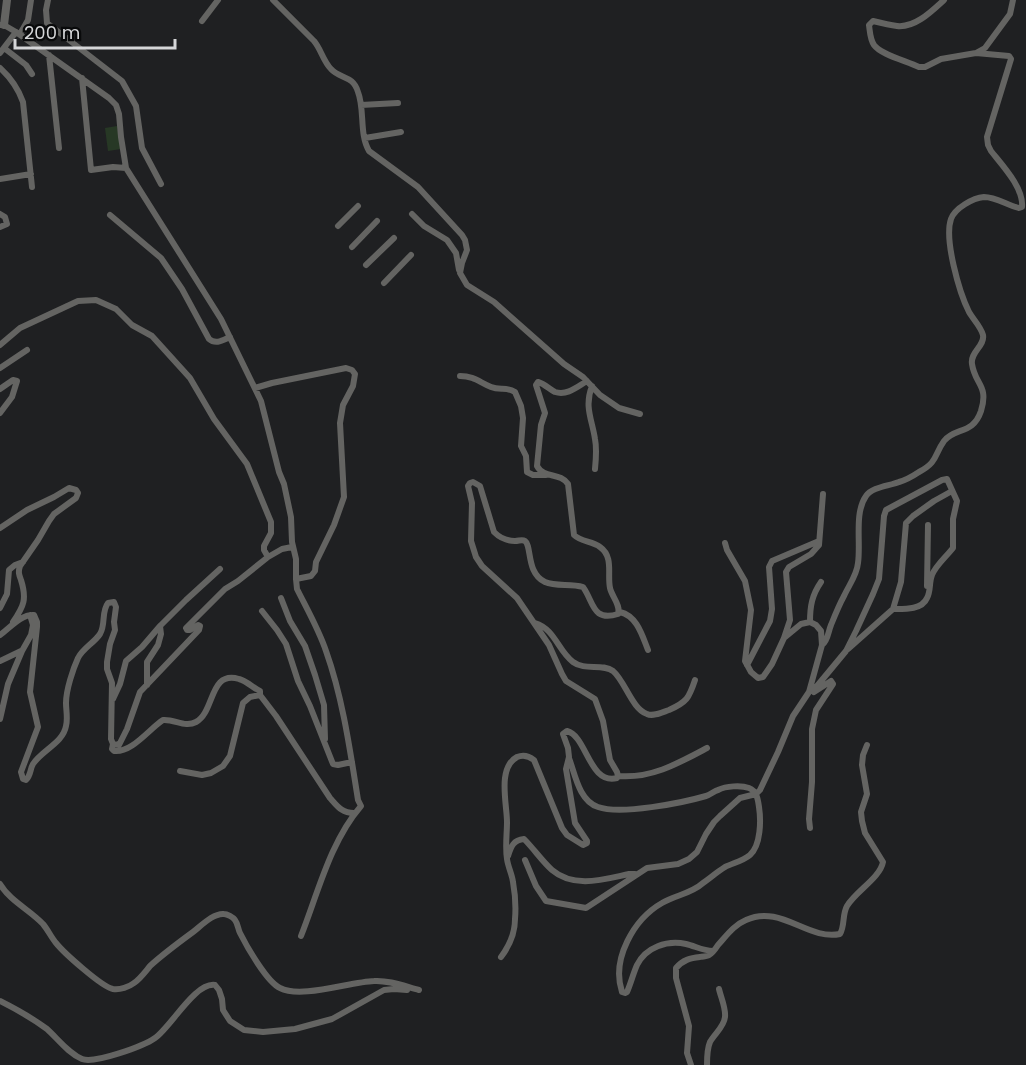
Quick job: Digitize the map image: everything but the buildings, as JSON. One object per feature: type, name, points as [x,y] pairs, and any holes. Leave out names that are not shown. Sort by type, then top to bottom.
[{"type":"street","points":[[7,0],[2,25],[18,33],[116,105],[126,168],[220,319],[261,401],[291,517],[297,589],[326,649],[344,719],[361,806],[343,830],[334,849],[301,936]]},
{"type":"street","points":[[31,0],[28,20],[2,51],[26,65],[32,74]]},
{"type":"street","points":[[48,0],[46,19],[49,24],[115,75],[127,88],[136,106],[142,148],[161,184]]},
{"type":"street","points":[[202,21],[218,0]]},
{"type":"street","points":[[273,0],[320,47],[330,68],[354,83],[361,105],[369,151],[418,187],[462,235],[467,250],[460,273]]},
{"type":"street","points":[[822,645],[826,642],[858,564],[860,510],[866,496],[870,491],[899,482],[922,471],[933,462],[945,439],[968,429],[977,421],[983,404],[984,392],[972,360],[982,342],[983,335],[962,293],[952,255],[949,230],[952,217],[959,208],[983,197],[993,198],[1019,208],[1023,204],[1019,189],[991,151],[987,137],[1011,59],[1009,56],[976,53],[941,59],[925,67],[919,67],[879,50],[873,44],[869,25],[873,21],[906,26],[928,15],[944,0]]},
{"type":"street","points":[[976,53],[985,48],[1010,14],[1013,0]]},
{"type":"street","points":[[49,55],[59,148]]},
{"type":"street","points":[[0,69],[16,85],[23,102],[32,187]]},
{"type":"street","points":[[82,78],[91,170],[126,168]]},
{"type":"street","points":[[361,105],[398,103]]},
{"type":"street","points":[[365,138],[400,132]]},
{"type":"street","points":[[0,179],[31,174]]},
{"type":"street","points":[[338,226],[358,206]]},
{"type":"street","points":[[0,214],[5,217],[7,224],[0,227]]},
{"type":"street","points":[[412,214],[424,226],[447,240],[456,253],[458,268],[467,285],[494,302],[600,395],[619,408],[640,414]]},
{"type":"street","points":[[110,215],[161,258],[177,280],[209,339],[217,342],[230,337]]},
{"type":"street","points":[[352,247],[377,221]]},
{"type":"street","points":[[366,265],[394,238]]},
{"type":"street","points":[[384,283],[411,255]]},
{"type":"street","points":[[0,345],[20,328],[78,301],[96,300],[116,309],[132,325],[152,336],[190,378],[214,419],[246,464],[271,522],[271,533],[264,546],[268,556]]},
{"type":"street","points":[[0,368],[27,350]]},
{"type":"street","points":[[255,388],[346,368],[355,374],[353,386],[343,405],[340,423],[344,497],[334,525],[316,562],[315,571],[311,576],[296,579]]},
{"type":"street","points":[[460,376],[468,376],[493,388],[506,388],[515,392],[523,418],[521,446],[526,456],[527,472],[532,475],[560,477],[568,484],[574,535],[602,548],[606,554],[610,564],[609,586],[612,596],[620,612],[630,616],[638,626],[648,650]]},
{"type":"street","points":[[0,389],[10,382],[17,381],[12,398],[0,413]]},
{"type":"street","points":[[546,475],[539,471],[537,466],[541,425],[545,413],[536,384],[542,383],[556,392],[564,393],[589,384]]},
{"type":"street","points":[[589,384],[588,406],[595,441],[595,469]]},
{"type":"street","points":[[846,651],[879,579],[886,510],[947,479],[957,501],[953,519],[953,548],[932,575],[927,599],[921,606],[893,609]]},
{"type":"street","points":[[618,776],[610,760],[603,721],[595,699],[566,681],[549,645],[517,597],[482,566],[476,557],[471,541],[472,503],[468,486],[470,483],[473,482],[480,486],[494,532],[506,540],[526,542],[529,562],[540,578],[546,582],[583,587],[590,602],[602,615],[610,617],[620,612]]},
{"type":"street","points":[[0,528],[27,510],[69,488],[76,489],[78,493],[76,498],[54,514],[19,570],[24,600],[20,612],[7,630]]},
{"type":"street","points":[[809,692],[817,686],[846,651],[893,609],[901,582],[906,523],[934,501],[952,491]]},
{"type":"street","points":[[725,543],[744,581],[748,596],[751,610],[745,661],[751,672],[758,678],[763,676],[772,663],[790,620],[786,572],[789,567],[811,554],[819,545],[823,494]]},
{"type":"street","points":[[927,599],[928,525]]},
{"type":"street","points":[[747,665],[770,621],[772,609],[769,567],[772,561],[819,541]]},
{"type":"street","points":[[113,744],[119,745],[122,741],[140,692],[199,630],[198,625],[187,630],[190,622],[225,589],[268,556],[292,547]]},
{"type":"street","points":[[0,608],[7,594],[9,570],[24,562]]},
{"type":"street","points":[[111,704],[120,684],[126,661],[220,569]]},
{"type":"street","points":[[810,622],[810,606],[815,590],[821,582]]},
{"type":"street","points":[[281,598],[290,621],[305,646],[315,675],[324,705],[325,743]]},
{"type":"street","points":[[0,635],[22,618],[30,615],[36,618],[30,692],[39,727],[23,763],[21,772],[23,779],[28,779],[32,765],[64,732],[66,700],[75,666],[81,653],[100,634],[105,606],[113,602],[116,607],[115,630],[107,662],[112,683],[112,749],[116,752],[129,748],[163,720],[184,724],[198,721],[207,711],[217,685],[227,679],[235,678],[260,691],[260,695],[330,798],[341,810],[354,813]]},
{"type":"street","points":[[262,611],[286,644],[298,681],[333,764],[352,762]]},
{"type":"street","points":[[0,719],[8,684],[31,634],[33,625],[30,615]]},
{"type":"street","points":[[525,860],[536,886],[546,901],[586,908],[647,868],[678,864],[689,859],[697,852],[710,828],[720,816],[740,798],[756,794],[760,790],[793,716],[809,692],[822,645],[821,631],[810,622],[801,624],[784,638]]},
{"type":"street","points":[[535,623],[543,625],[575,664],[582,667],[608,669],[613,672],[639,709],[647,715],[653,715],[685,702],[695,680]]},
{"type":"street","points":[[147,685],[147,662],[158,645],[161,634],[160,626]]},
{"type":"street","points":[[0,661],[22,651]]},
{"type":"street","points":[[809,692],[816,692],[831,681],[833,684],[816,710],[812,729],[810,828]]},
{"type":"street","points":[[180,771],[202,775],[223,766],[230,756],[242,705],[250,697],[260,695]]},
{"type":"street","points":[[706,748],[675,765],[650,773],[631,777],[618,776],[612,779],[602,775],[594,767],[572,732],[567,731],[563,734],[581,792],[587,801],[597,807],[651,808],[708,796],[726,787],[753,789],[761,821],[750,855],[724,868],[697,889],[664,901],[650,911],[622,951],[619,985],[622,992],[627,992],[638,963],[658,946],[671,942],[713,951]]},
{"type":"street","points":[[691,1065],[687,1053],[689,1026],[676,978],[676,969],[681,963],[689,958],[710,955],[735,927],[758,916],[775,916],[833,936],[840,934],[847,905],[882,870],[883,862],[866,833],[862,821],[861,812],[867,794],[862,765],[867,745]]},
{"type":"street","points":[[501,957],[508,947],[516,920],[513,881],[507,860],[504,793],[510,764],[522,755],[534,760],[562,828],[567,836],[583,845],[587,841],[575,823],[566,769],[569,757]]},
{"type":"street","points":[[507,860],[513,844],[524,839],[553,871],[570,879],[591,882],[636,874]]},
{"type":"street","points":[[0,884],[5,892],[45,926],[56,944],[65,953],[112,989],[125,988],[135,982],[168,951],[214,917],[223,913],[235,920],[258,963],[270,981],[278,988],[290,992],[308,991],[387,981],[419,990],[384,990],[332,1019],[295,1029],[263,1032],[244,1030],[230,1021],[223,1011],[219,990],[215,985],[209,984],[203,987],[155,1038],[117,1055],[94,1060],[83,1060],[69,1051],[30,1017],[0,1000]]},
{"type":"street","points":[[707,1065],[709,1044],[723,1026],[725,1019],[719,989]]},
{"type":"green space","points":[[117,126],[121,149],[108,151],[105,128]]}]
